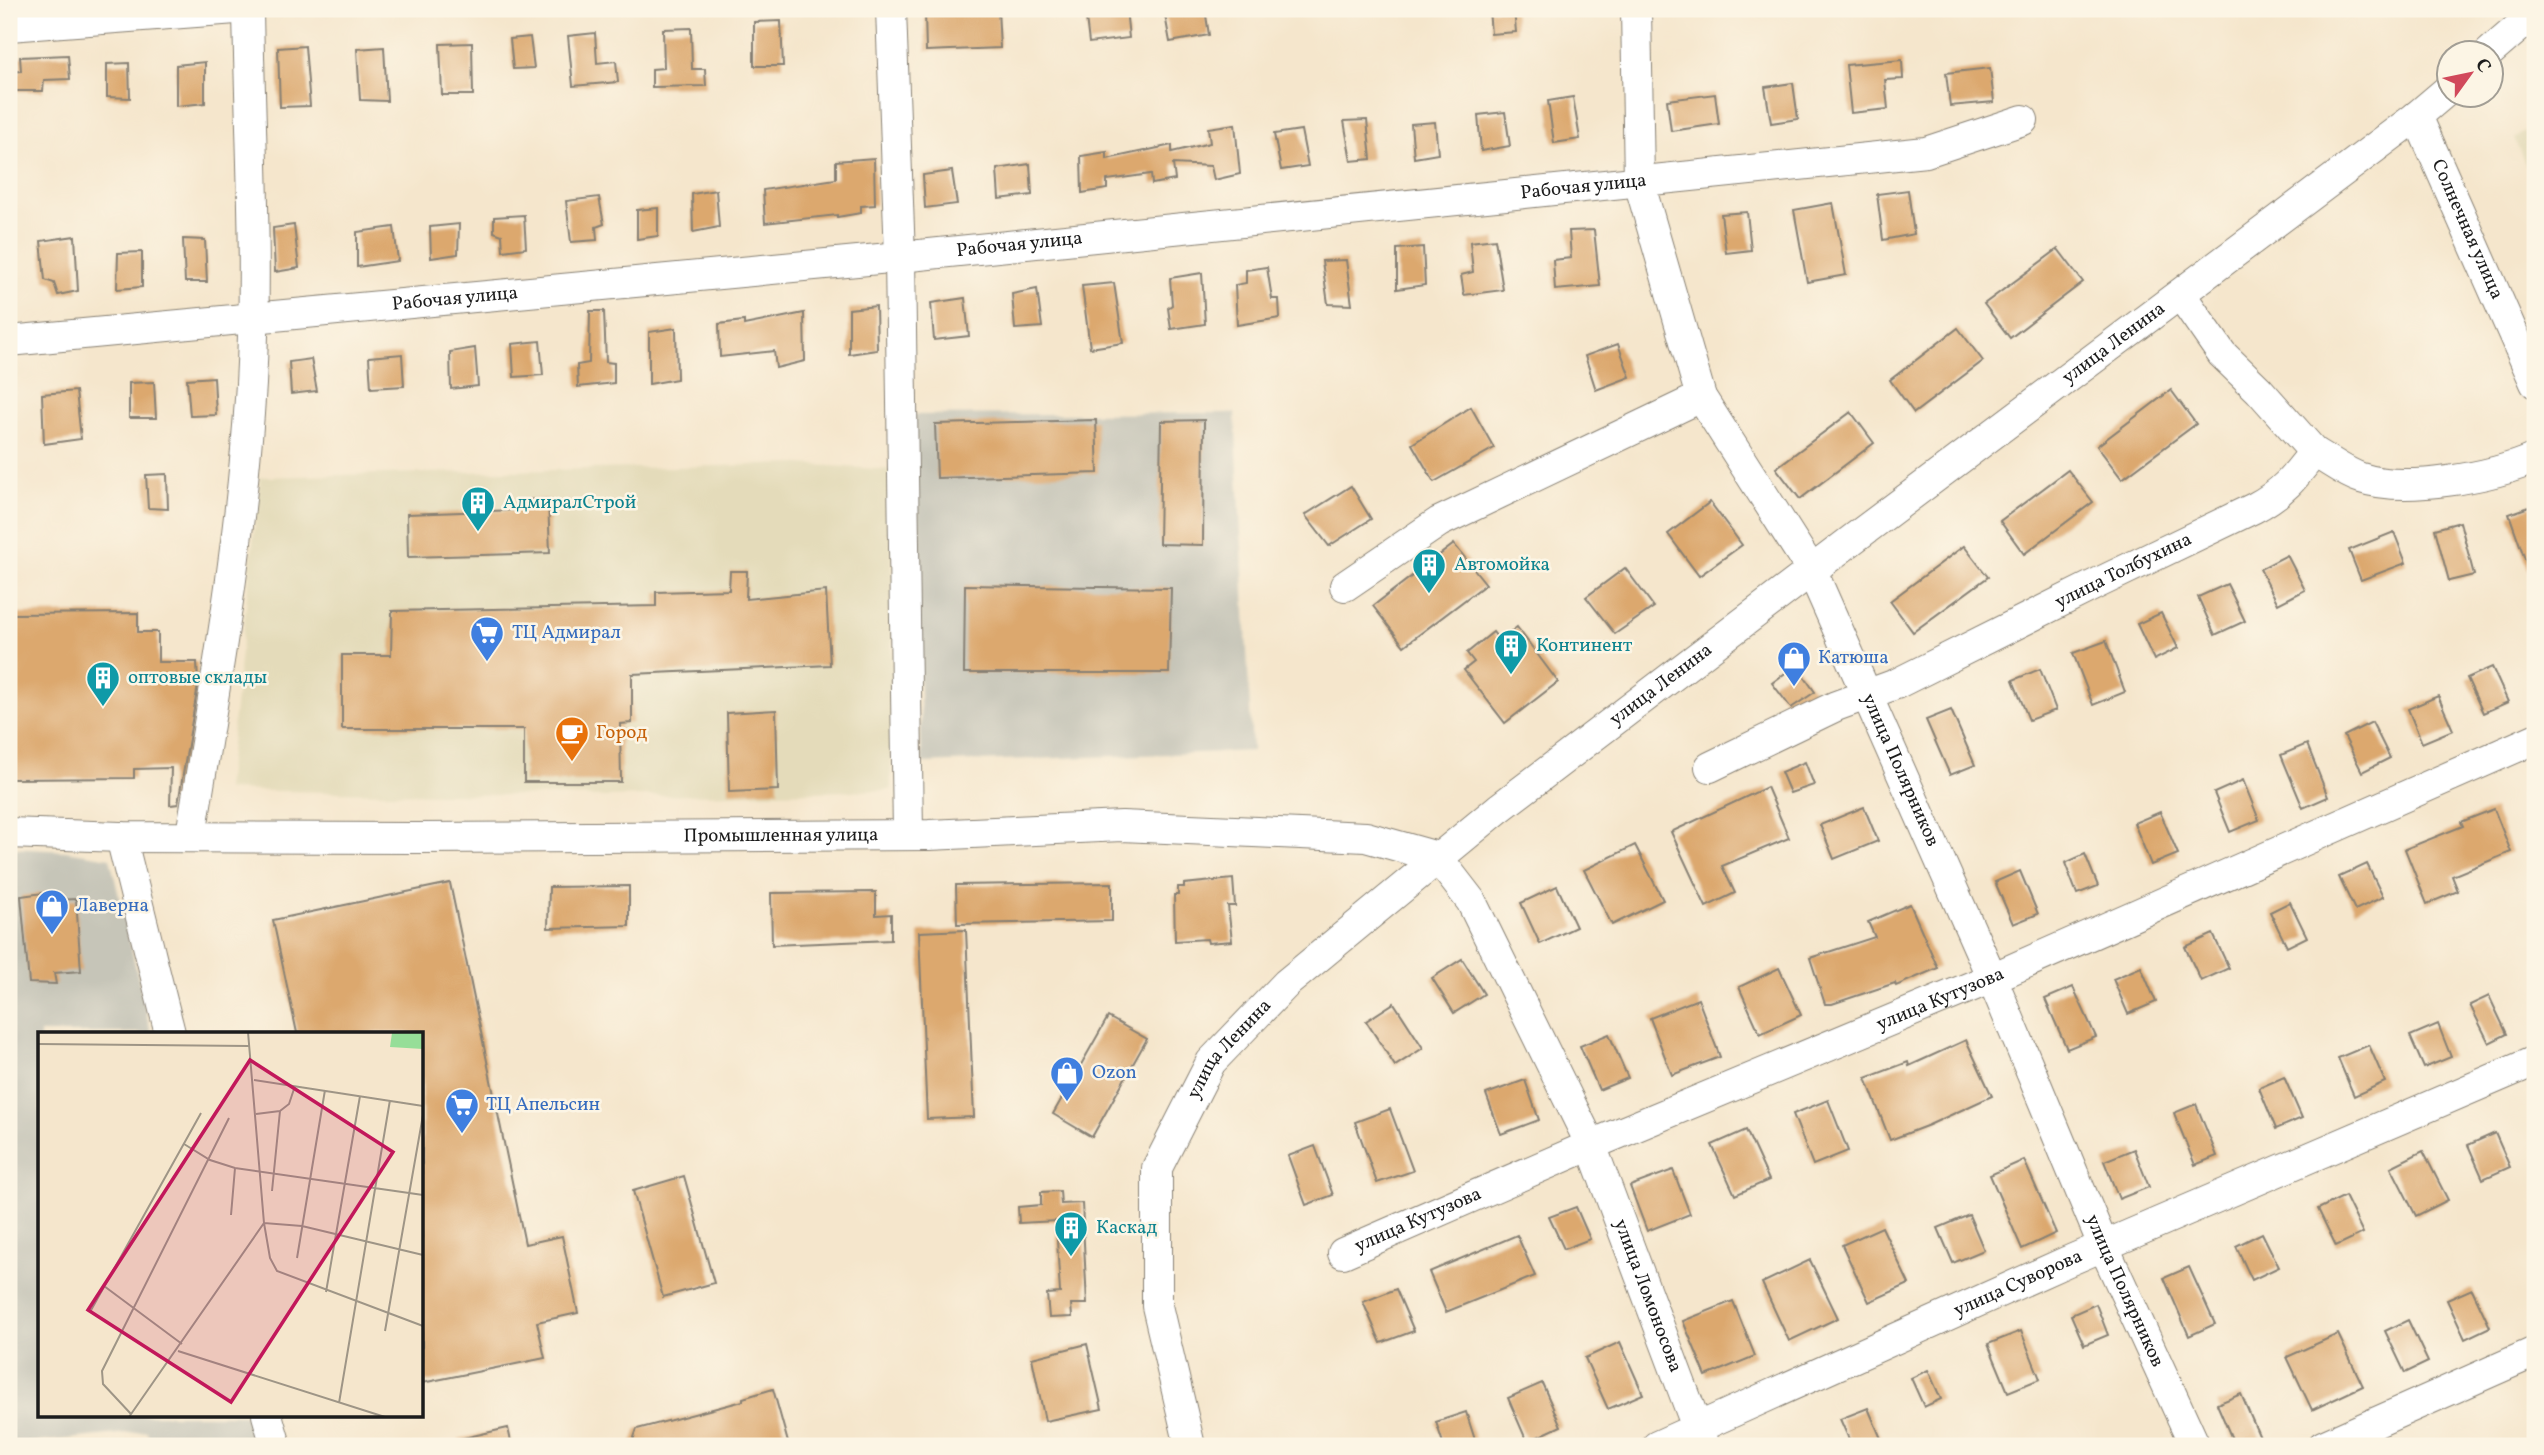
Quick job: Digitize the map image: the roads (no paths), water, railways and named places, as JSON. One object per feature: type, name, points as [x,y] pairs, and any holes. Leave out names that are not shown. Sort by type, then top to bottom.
[{"type":"street","points":[[9,26],[236,9]]},
{"type":"street","points":[[191,835],[232,582],[251,386],[253,317],[248,9]]},
{"type":"street","points":[[891,9],[900,257],[908,835]]},
{"type":"street","name":"улица Полярников","points":[[1636,9],[1639,182],[1700,397],[1812,571],[1992,978],[2103,1245],[2195,1446]]},
{"type":"street","points":[[2506,38],[2535,13]]},
{"type":"street","name":"улица Ленина","points":[[1190,1446],[1157,1306],[1157,1168],[1211,1062],[1287,983],[1437,857],[2436,99]]},
{"type":"street","name":"Солнечная улица","points":[[2417,116],[2535,383]]},
{"type":"street","name":"Рабочая улица","points":[[9,341],[900,257],[1926,152],[2023,120]]},
{"type":"street","points":[[2181,295],[2222,354],[2259,390],[2314,452],[2361,478],[2405,486],[2481,475],[2535,458]]},
{"type":"street","points":[[1345,586],[1439,522],[1700,397]]},
{"type":"street","name":"улица Толбухина","points":[[1710,767],[1836,706],[1896,684],[2277,496],[2314,452]]},
{"type":"street","name":"улица Кутузова","points":[[1343,1253],[1591,1145],[1992,978],[2535,739]]},
{"type":"street","name":"Промышленная улица","points":[[9,833],[121,837],[191,835],[415,838],[908,835],[1122,826],[1366,837],[1437,857]]},
{"type":"street","points":[[121,837],[170,1032]]},
{"type":"street","name":"улица Ломоносова","points":[[1437,857],[1471,901],[1591,1145],[1701,1438]]},
{"type":"street","name":"улица Суворова","points":[[1657,1446],[1701,1438],[2103,1245],[2535,1060]]},
{"type":"street","points":[[2323,1446],[2535,1352]]},
{"type":"street","points":[[267,1416],[275,1446]]},
{"type":"place","name":"АдмиралСтрой","points":[[478,533]]},
{"type":"place","name":"Автомойка","points":[[1429,595]]},
{"type":"place","name":"ТЦ Адмирал","points":[[487,663]]},
{"type":"place","name":"Континент","points":[[1511,676]]},
{"type":"place","name":"Катюша","points":[[1794,688]]},
{"type":"place","name":"оптовые склады","points":[[103,708]]},
{"type":"place","name":"Город","points":[[572,763]]},
{"type":"place","name":"Лаверна","points":[[52,936]]},
{"type":"place","name":"Ozon","points":[[1067,1103]]},
{"type":"place","name":"ТЦ Апельсин","points":[[462,1135]]},
{"type":"place","name":"Каскад","points":[[1071,1258]]}]
